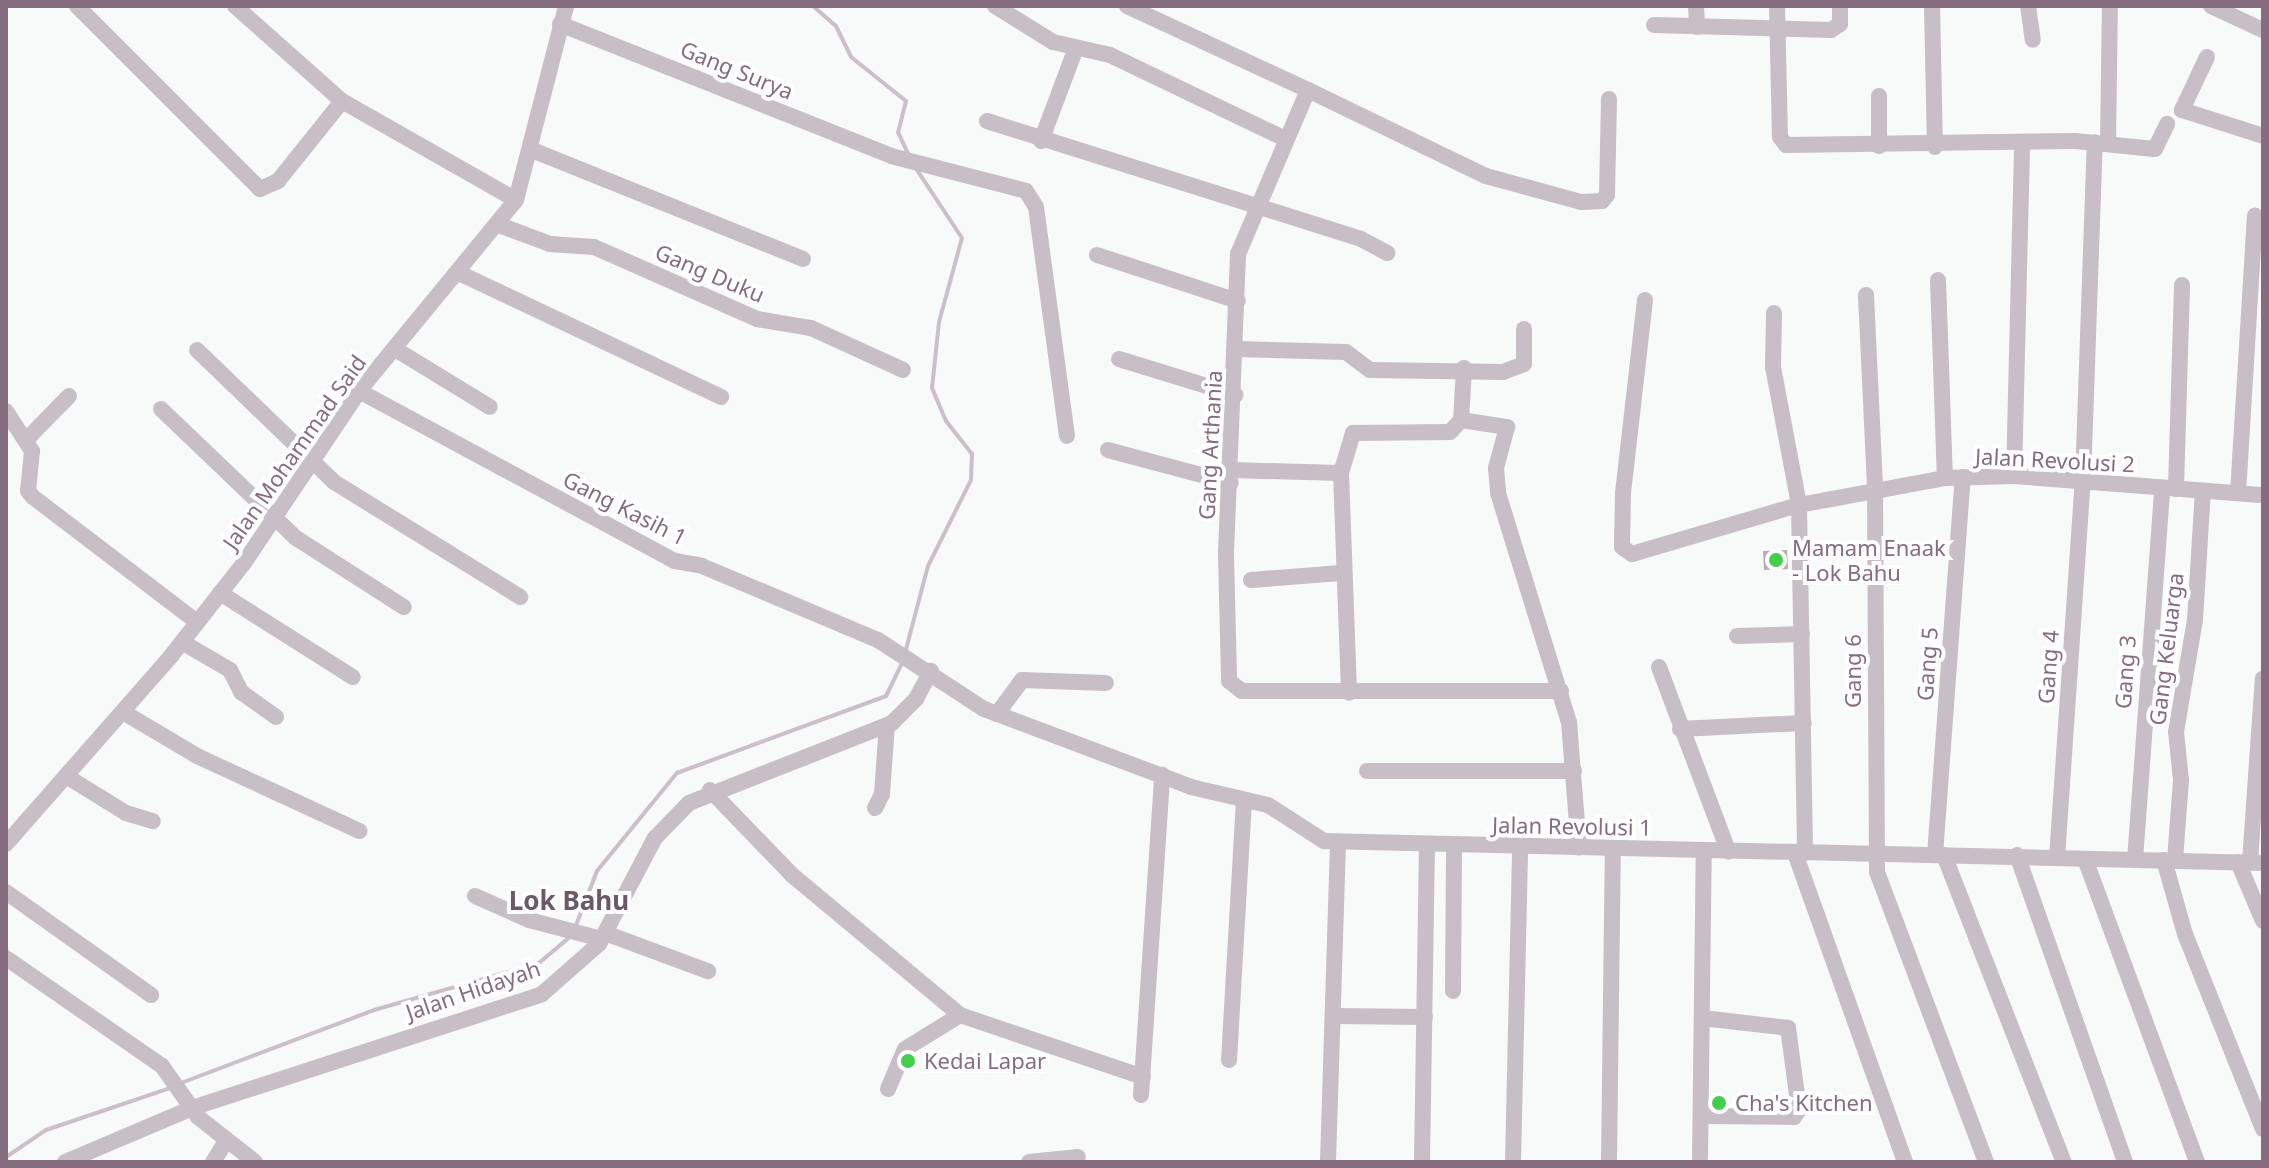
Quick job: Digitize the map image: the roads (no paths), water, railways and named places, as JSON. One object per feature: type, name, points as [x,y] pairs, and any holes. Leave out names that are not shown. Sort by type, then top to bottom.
[{"type":"street","points":[[77,6],[260,189],[278,181],[342,101]]},
{"type":"street","points":[[235,6],[342,101],[516,200]]},
{"type":"street","name":"Jalan Mohammad Said","points":[[6,844],[182,642],[274,518],[359,391],[499,225],[516,200],[532,150],[566,6]]},
{"type":"street","points":[[995,6],[1040,36],[1110,55],[1285,139]]},
{"type":"street","points":[[1127,6],[1486,176],[1581,202],[1602,201],[1607,195],[1609,99]]},
{"type":"street","points":[[1696,6],[1697,27]]},
{"type":"street","points":[[1777,6],[1780,137],[1786,145],[1935,147],[2102,143],[2155,149],[2167,124]]},
{"type":"street","points":[[1654,25],[1779,31],[1835,29],[1840,6]]},
{"type":"street","points":[[1932,6],[1935,147]]},
{"type":"street","points":[[2028,6],[2033,40]]},
{"type":"street","name":"Gang 4","points":[[2057,858],[2083,480],[2110,6]]},
{"type":"street","points":[[2211,6],[2263,30]]},
{"type":"street","name":"Gang Surya","points":[[560,24],[904,160],[1026,191],[1034,198],[1067,436]]},
{"type":"street","points":[[1041,141],[1076,48]]},
{"type":"street","points":[[2207,57],[2182,110],[2263,136]]},
{"type":"street","name":"Gang Arthania","points":[[1308,90],[1238,254],[1229,681],[1242,691],[1561,691]]},
{"type":"street","points":[[1879,96],[1879,146]]},
{"type":"street","points":[[987,121],[1041,141],[1256,206],[1387,253]]},
{"type":"street","points":[[2014,476],[2022,143]]},
{"type":"street","points":[[532,150],[803,259]]},
{"type":"street","points":[[2238,493],[2255,216]]},
{"type":"street","name":"Gang Duku","points":[[499,225],[550,244],[594,247],[757,319],[811,328],[903,370]]},
{"type":"street","points":[[1097,255],[1238,301]]},
{"type":"street","points":[[459,273],[721,397]]},
{"type":"street","points":[[1938,280],[1945,478]]},
{"type":"street","name":"Gang 3","points":[[2135,860],[2169,488],[2182,285]]},
{"type":"street","name":"Gang 6","points":[[1866,295],[1875,488],[1876,854],[1890,909],[1986,1162]]},
{"type":"street","name":"Jalan Revolusi 2","points":[[1645,300],[1623,493],[1626,551],[1678,544],[1799,505],[1875,488],[1945,478],[2014,476],[2263,495]]},
{"type":"street","points":[[1774,313],[1773,367],[1799,505],[1804,723],[1800,853],[1905,1162]]},
{"type":"street","points":[[1238,349],[1346,352],[1365,370],[1520,368],[1524,329]]},
{"type":"street","points":[[395,349],[490,407]]},
{"type":"street","points":[[197,350],[312,463],[373,508],[520,597]]},
{"type":"street","points":[[1119,359],[1236,395]]},
{"type":"street","points":[[1349,693],[1341,573],[1341,473],[1353,433],[1450,432],[1461,420],[1464,368]]},
{"type":"street","name":"Gang Kasih 1","points":[[359,391],[675,561],[702,566],[878,640],[927,668]]},
{"type":"street","points":[[27,439],[69,396]]},
{"type":"street","points":[[161,409],[274,518],[404,607]]},
{"type":"street","points":[[6,411],[27,439],[33,497],[197,622]]},
{"type":"street","points":[[1461,420],[1507,427],[1496,468],[1498,493],[1561,691],[1574,771],[1579,848]]},
{"type":"street","points":[[1108,450],[1231,476],[1341,473]]},
{"type":"street","name":"Gang 5","points":[[1940,855],[1963,477]]},
{"type":"street","name":"Gang Keluarga","points":[[2169,860],[2181,780],[2176,732],[2195,620],[2203,491]]},
{"type":"street","points":[[1251,580],[1341,573]]},
{"type":"street","points":[[220,593],[353,677]]},
{"type":"street","points":[[1737,636],[1802,634]]},
{"type":"street","points":[[182,642],[230,670],[241,692],[276,717]]},
{"type":"street","points":[[1659,667],[1671,711],[1728,851]]},
{"type":"street","name":"Jalan Revolusi 1","points":[[927,668],[997,714],[1162,775],[1244,801],[1268,805],[1305,832],[1338,844],[2251,862]]},
{"type":"street","name":"Jalan Hidayah","points":[[65,1162],[189,1102],[542,994],[586,961],[603,936],[655,838],[710,790],[887,725],[916,699],[927,668]]},
{"type":"street","points":[[2263,678],[2251,862],[2263,921]]},
{"type":"street","points":[[997,714],[1022,680],[1106,683]]},
{"type":"street","points":[[123,712],[209,762],[359,831]]},
{"type":"street","points":[[1680,729],[1804,723]]},
{"type":"street","points":[[875,808],[882,794],[887,725]]},
{"type":"street","points":[[1367,771],[1574,771]]},
{"type":"street","points":[[1141,1095],[1162,775]]},
{"type":"street","points":[[66,776],[126,813],[153,821]]},
{"type":"street","points":[[710,790],[792,875],[960,1015],[1143,1077]]},
{"type":"street","points":[[1229,1060],[1244,801]]},
{"type":"street","points":[[1328,1162],[1338,844]]},
{"type":"street","points":[[1422,1162],[1427,846]]},
{"type":"street","points":[[1453,991],[1454,847]]},
{"type":"street","points":[[1513,1162],[1520,847]]},
{"type":"street","points":[[1609,1162],[1613,849]]},
{"type":"street","points":[[1700,1158],[1704,851]]},
{"type":"street","points":[[1940,855],[2064,1162]]},
{"type":"street","points":[[2017,855],[2125,1162]]},
{"type":"street","points":[[2085,859],[2197,1162]]},
{"type":"street","points":[[2169,860],[2185,934],[2263,1129]]},
{"type":"street","points":[[6,892],[52,931],[151,995]]},
{"type":"street","points":[[475,896],[529,920],[603,936],[708,971]]},
{"type":"street","points":[[6,958],[171,1076],[225,1143],[255,1162]]},
{"type":"street","points":[[888,1089],[905,1049],[960,1015]]},
{"type":"street","points":[[1333,1016],[1425,1017]]},
{"type":"street","points":[[1701,1116],[1794,1117],[1799,1110],[1788,1028],[1703,1018]]},
{"type":"street","points":[[213,1162],[225,1143]]},
{"type":"street","points":[[1029,1162],[1078,1157]]},
{"type":"waterway","points":[[767,6],[795,6]]},
{"type":"waterway","points":[[813,6],[836,26],[851,57],[906,101],[898,132],[909,156]]},
{"type":"waterway","points":[[905,653],[928,566],[971,480],[972,454],[946,421],[932,388],[939,322],[962,238],[915,167]]},
{"type":"waterway","points":[[575,928],[597,871],[677,773],[886,696],[903,661]]},
{"type":"waterway","points":[[181,1083],[374,1010],[539,963],[571,936]]},
{"type":"waterway","points":[[6,1157],[46,1130],[173,1087]]},
{"type":"place","name":"Mamam Enaak - Lok Bahu","points":[[1776,560]]},
{"type":"place","name":"Kedai Lapar","points":[[908,1061]]},
{"type":"place","name":"Cha's Kitchen","points":[[1719,1103]]},
{"type":"district","name":"Lok Bahu","points":[[569,901]]}]
